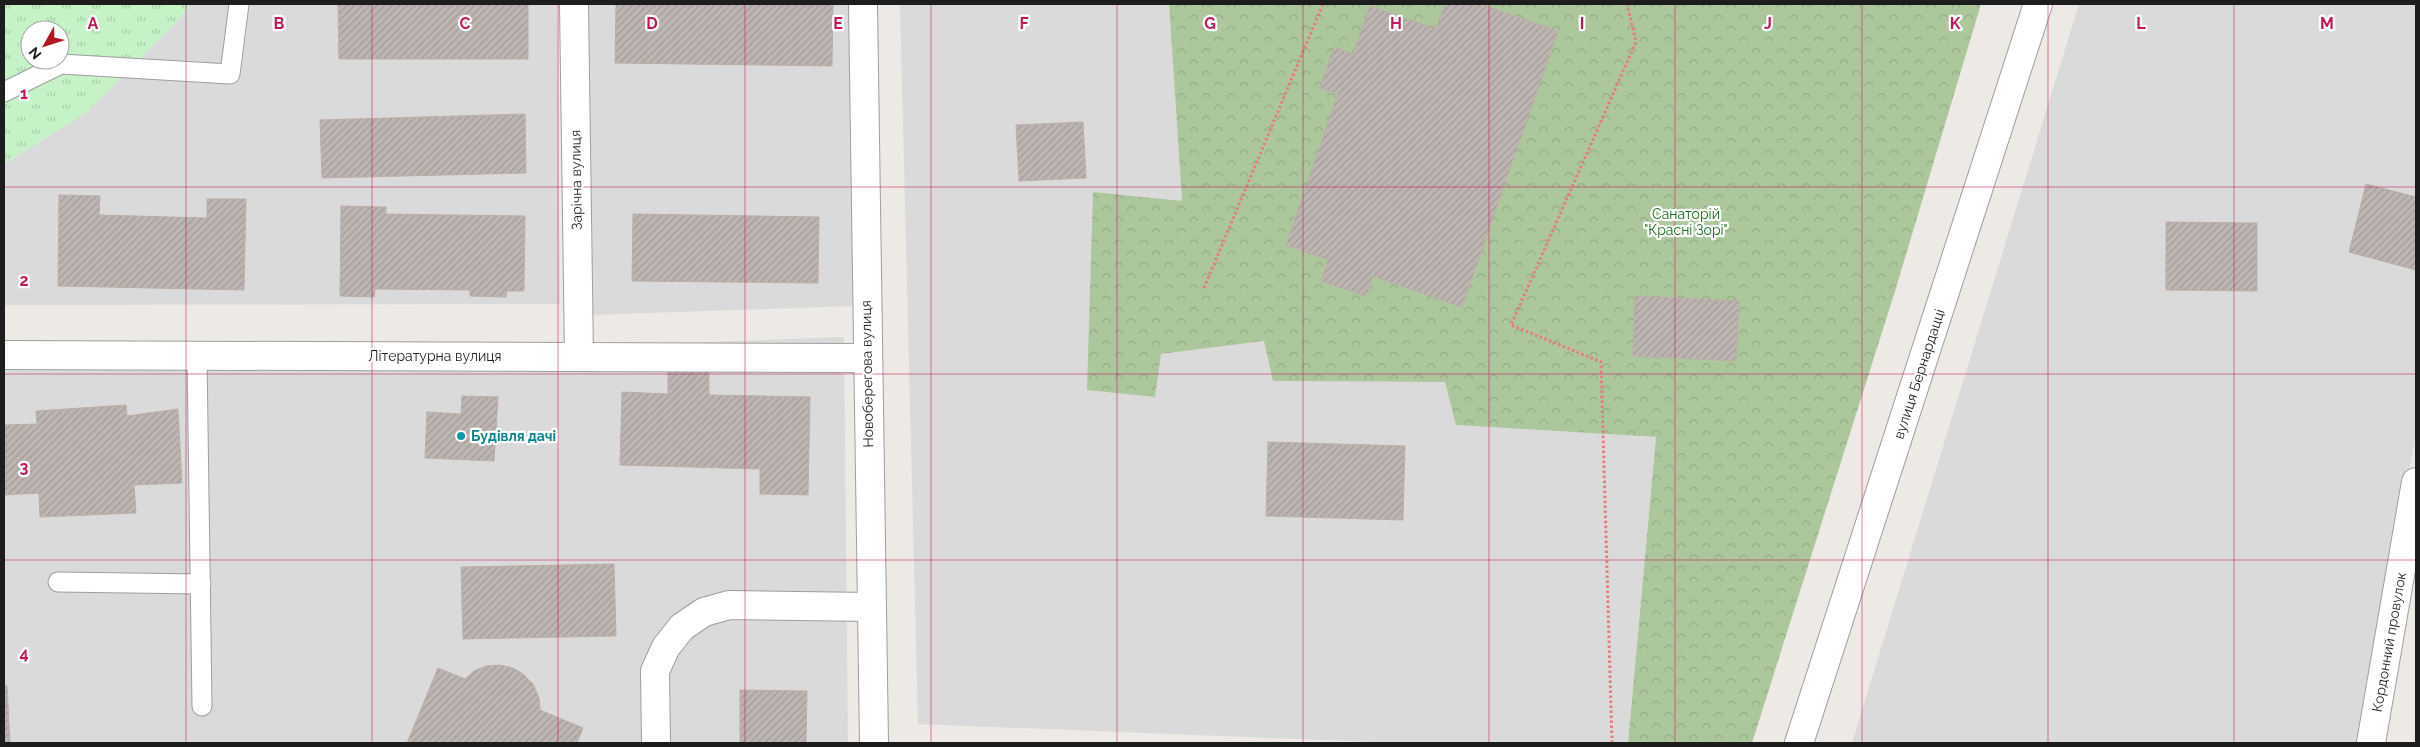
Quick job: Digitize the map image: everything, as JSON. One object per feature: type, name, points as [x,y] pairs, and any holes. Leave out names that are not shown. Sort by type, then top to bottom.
[{"type":"street","name":"Зарічна вулиця","points":[[574,4],[579,357]]},
{"type":"street","name":"Новоберегова вулиця","points":[[863,4],[866,358],[874,743]]},
{"type":"street","name":"вулиця Бернардацці","points":[[1799,743],[2038,4]]},
{"type":"street","name":"Літературна вулиця","points":[[4,355],[866,358]]},
{"type":"street","name":"Кордонний провулок","points":[[2371,743],[2416,482]]},
{"type":"street","points":[[656,743],[655,671],[666,647],[682,627],[704,612],[729,605],[871,607]]},
{"type":"lane","points":[[4,92],[61,64],[230,74],[239,4]]},
{"type":"lane","points":[[197,355],[202,706]]},
{"type":"lane","points":[[58,582],[201,584]]},
{"type":"path","points":[[1204,288],[1323,4]]},
{"type":"path","points":[[1612,743],[1601,362],[1511,326],[1636,42],[1627,4]]},
{"type":"shaded area","points":[[189,4],[557,4],[560,304],[4,305],[4,164],[86,113],[188,10]]},
{"type":"shaded area","points":[[584,4],[849,4],[854,306],[592,315]]},
{"type":"shaded area","points":[[900,4],[1169,4],[1182,202],[1161,354],[1264,341],[1273,381],[1446,382],[1456,425],[1656,437],[1628,743],[1400,743],[918,724]]},
{"type":"shaded area","points":[[2079,4],[2416,4],[2416,434],[2357,743],[1852,743]]},
{"type":"shaded area","points":[[844,337],[848,743],[4,743],[4,361],[215,360]]},
{"type":"green space","points":[[4,4],[189,4],[188,10],[86,113],[4,164]]},
{"type":"green space","name":"Санаторій \"Красні Зорі\"","points":[[1169,4],[1981,4],[1896,288],[1752,743],[1628,743],[1656,437],[1456,425],[1445,382],[1273,381],[1264,341],[1161,354],[1155,397],[1087,390],[1093,192],[1182,201]]},
{"type":"building","points":[[338,4],[528,4],[528,59],[339,59]]},
{"type":"building","points":[[616,4],[833,4],[832,66],[615,63]]},
{"type":"building","points":[[1445,4],[1481,4],[1558,31],[1462,307],[1373,276],[1366,296],[1321,281],[1328,260],[1286,245],[1338,94],[1320,88],[1334,47],[1353,54],[1370,6],[1436,29]]},
{"type":"building","points":[[525,114],[526,173],[322,178],[320,120]]},
{"type":"building","points":[[1083,122],[1086,178],[1019,181],[1016,125]]},
{"type":"building","points":[[2366,184],[2416,197],[2416,270],[2349,252]]},
{"type":"building","points":[[59,195],[100,196],[99,215],[207,218],[207,199],[246,199],[244,290],[58,286]]},
{"type":"building","points":[[341,206],[386,207],[386,214],[525,216],[524,291],[507,291],[506,297],[470,296],[470,290],[375,289],[374,297],[340,296]]},
{"type":"building","points":[[633,214],[819,217],[818,283],[632,281]]},
{"type":"building","points":[[2166,222],[2257,223],[2257,291],[2166,290]]},
{"type":"building","points":[[1635,296],[1739,301],[1736,361],[1633,356]]},
{"type":"building","points":[[668,367],[709,368],[709,395],[810,397],[808,495],[760,494],[760,469],[620,465],[622,392],[668,394]]},
{"type":"building","name":"Будівля дачі","points":[[462,396],[498,397],[494,461],[425,458],[427,412],[461,414]]},
{"type":"building","points":[[126,405],[127,416],[178,409],[182,483],[134,485],[136,513],[40,517],[39,493],[4,495],[4,425],[37,424],[36,411]]},
{"type":"building","points":[[1268,442],[1405,446],[1403,520],[1266,516]]},
{"type":"building","points":[[614,564],[616,636],[463,639],[461,567]]},
{"type":"building","points":[[500,665],[513,668],[523,674],[533,684],[539,698],[540,710],[583,728],[577,743],[407,743],[438,668],[465,679],[474,671],[486,666]]},
{"type":"building","points":[[4,686],[7,686],[10,743],[4,743]]},
{"type":"building","points":[[740,690],[807,691],[806,743],[740,743]]},
{"type":"place","name":"Будівля дачі","points":[[461,436]]}]
